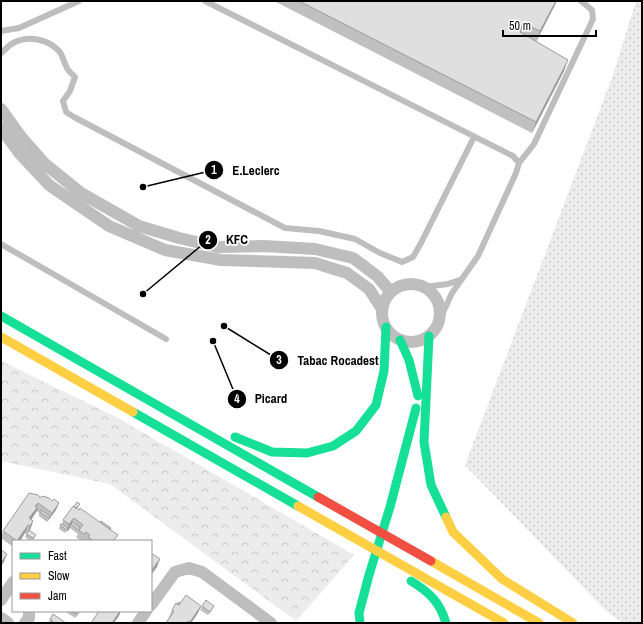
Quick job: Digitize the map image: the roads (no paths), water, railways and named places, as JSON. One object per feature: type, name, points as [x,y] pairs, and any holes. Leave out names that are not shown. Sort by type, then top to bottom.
[{"type":"highway","points":[[1,316],[539,623]]},
{"type":"highway","points":[[169,412],[193,419],[272,452],[307,453],[333,446],[356,431],[376,405],[384,371],[386,327]]},
{"type":"highway","points":[[428,336],[424,442],[431,485],[453,532],[502,579],[573,623]]},
{"type":"highway","points":[[1,337],[504,623]]},
{"type":"highway","points":[[400,340],[409,360],[418,396]]},
{"type":"highway","points":[[360,623],[359,613],[368,575],[390,507],[414,419],[418,396],[427,367]]},
{"type":"highway","points":[[290,500],[426,590],[442,610],[446,623]]},
{"type":"street","points":[[1,110],[22,138],[45,164],[81,193],[140,226],[179,238],[218,247],[264,246],[315,249],[353,258],[377,276],[391,292]]},
{"type":"street","points":[[1,128],[20,154],[49,184],[109,226],[165,250],[221,260],[314,263],[347,273],[369,289],[382,309]]},
{"type":"street","points":[[406,284],[415,284],[424,287],[431,292],[440,308],[440,319],[436,329],[419,341],[410,342],[400,340],[392,335],[386,327],[382,309],[385,300],[391,292],[406,284]]},
{"type":"street","points":[[152,604],[175,572],[189,568],[202,572],[271,623]]},
{"type":"street","points":[[6,598],[12,584]]},
{"type":"street","points":[[25,623],[29,618],[29,612]]},
{"type":"street","points":[[138,623],[145,612]]},
{"type":"street","points":[[1,618],[8,623]]},
{"type":"lane","points":[[1,31],[19,28],[79,1]]},
{"type":"lane","points":[[204,1],[513,156],[519,163]]},
{"type":"lane","points":[[440,319],[452,293],[478,256],[516,173],[519,163],[534,144],[593,19],[592,10],[581,1]]},
{"type":"lane","points":[[1,53],[13,43],[27,40],[38,39],[48,43],[58,50],[64,58],[68,70],[75,77],[70,91],[63,102],[66,112],[74,117],[285,228],[319,231],[355,239],[380,253],[402,262],[413,257],[474,137]]},
{"type":"lane","points":[[1,244],[166,339]]},
{"type":"lane","points":[[424,287],[448,284],[462,278]]},
{"type":"place","name":"E.Leclerc","points":[[143,187]]},
{"type":"place","name":"KFC","points":[[143,294]]},
{"type":"place","name":"Tabac Rocadest","points":[[224,326]]},
{"type":"place","name":"Picard","points":[[213,341]]}]
